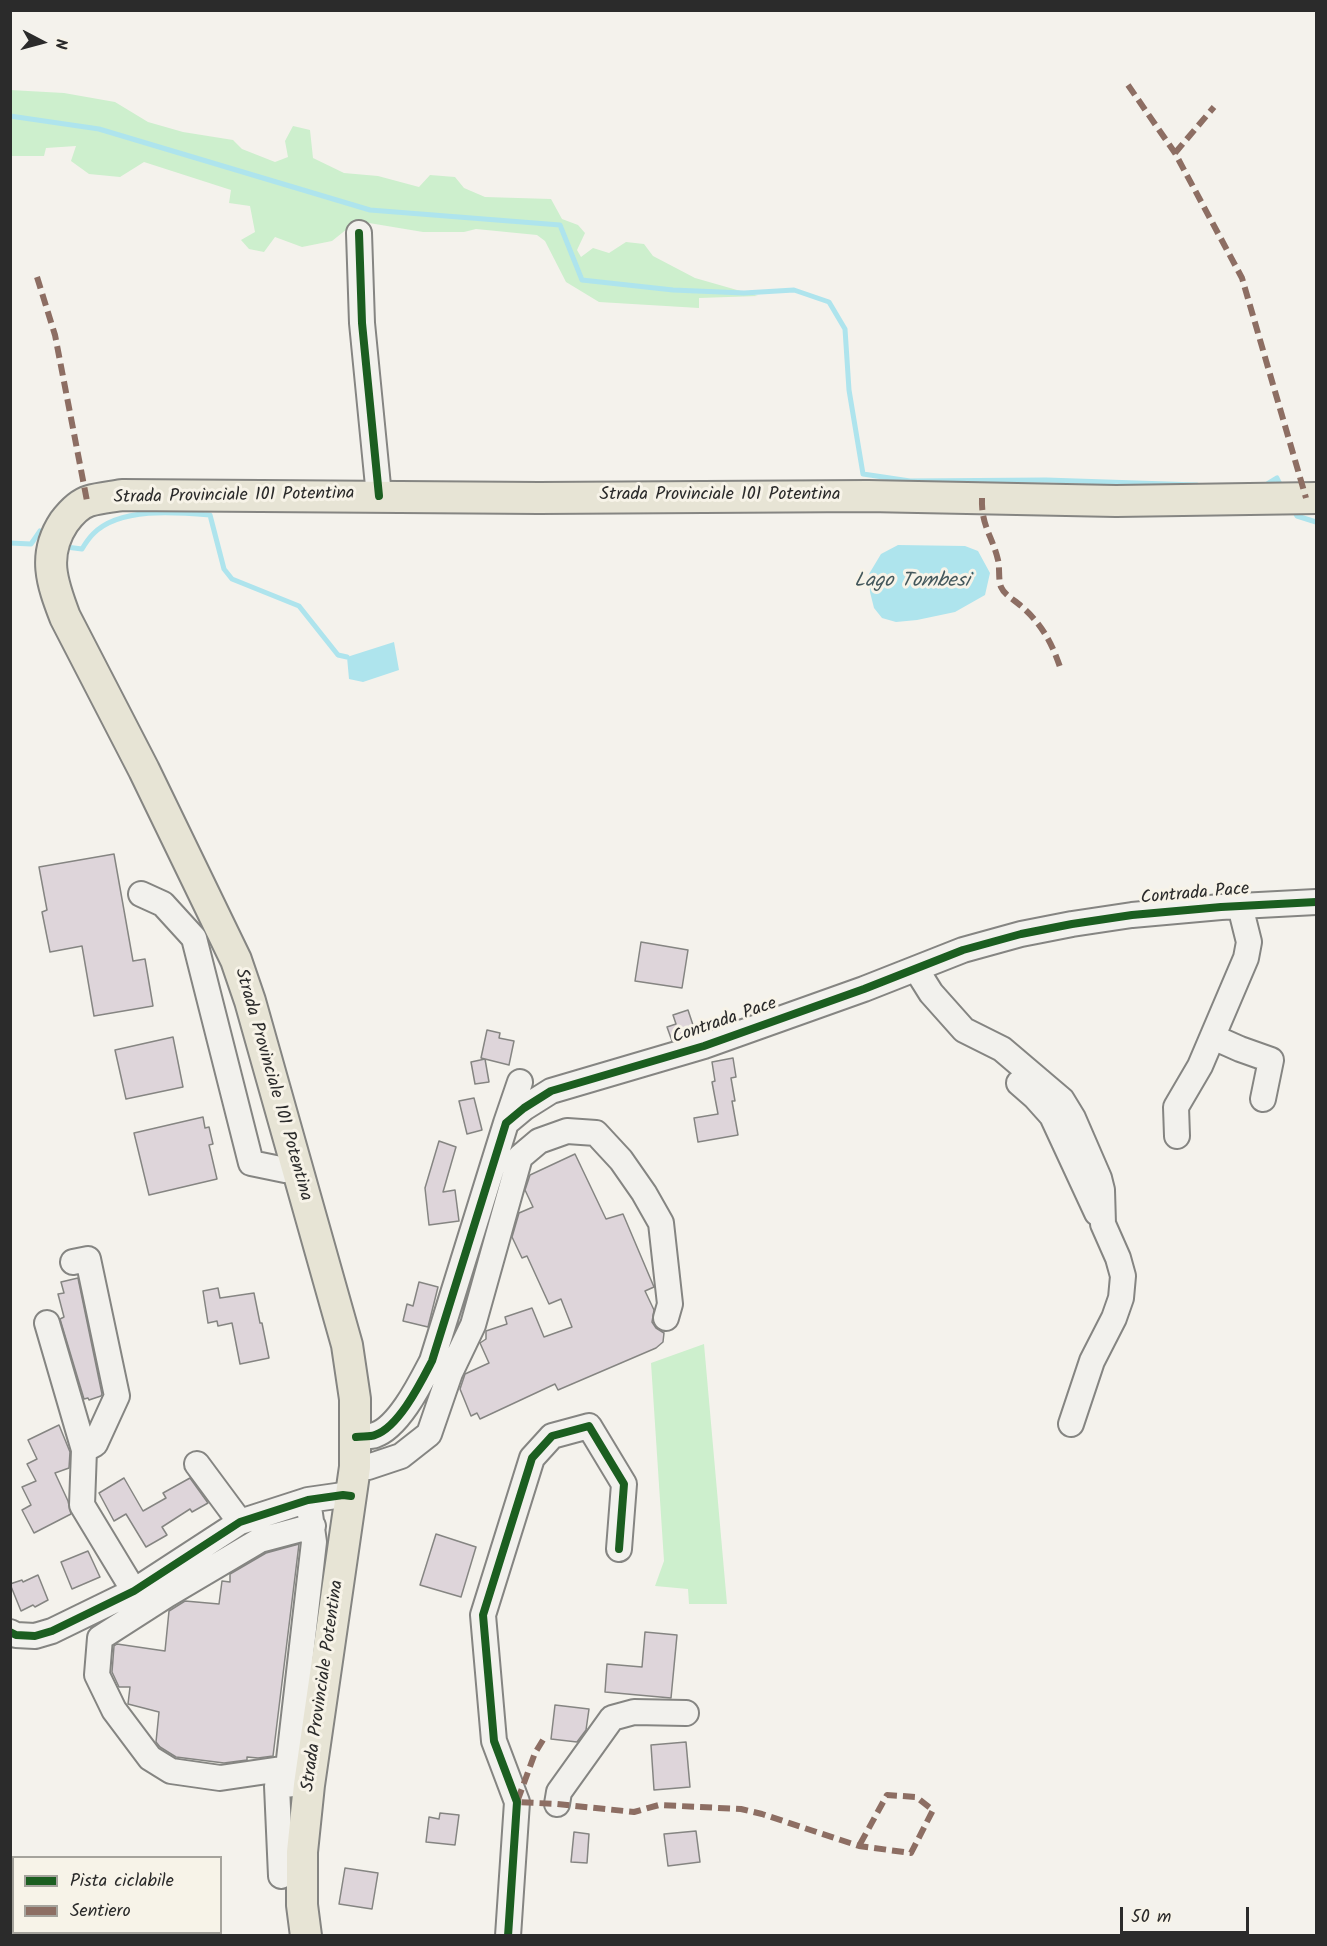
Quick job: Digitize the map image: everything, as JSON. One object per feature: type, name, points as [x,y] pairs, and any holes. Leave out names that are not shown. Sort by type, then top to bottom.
[{"type":"main road","name":"Strada Provinciale 101 Potentina","points":[[356,1437],[355,1399],[347,1345],[250,1001],[236,960],[144,770],[65,617],[50,569],[52,548],[57,532],[70,514],[87,501],[122,495],[550,498],[858,496],[1116,501],[1295,499]]},
{"type":"main road","name":"Strada Provinciale Potentina","points":[[306,1935],[302,1905],[302,1852],[309,1785],[353,1482],[356,1437]]},
{"type":"street","points":[[359,233],[362,323],[379,496]]},
{"type":"street","points":[[141,894],[164,904],[194,938],[251,1163],[285,1170],[296,1167]]},
{"type":"street","name":"Contrada Pace","points":[[506,1123],[551,1090],[704,1046],[963,950],[1021,934],[1132,915],[1317,902]]},
{"type":"street","points":[[1177,1136],[1176,1107],[1200,1066],[1246,958],[1249,942],[1240,906]]},
{"type":"street","points":[[916,969],[931,993],[964,1030],[1002,1050],[1062,1100],[1073,1118],[1099,1178],[1102,1190],[1103,1224],[1123,1276],[1121,1298],[1114,1318],[1092,1361],[1071,1424]]},
{"type":"street","points":[[1213,1037],[1271,1060],[1263,1099]]},
{"type":"street","points":[[356,1437],[375,1435],[393,1423],[420,1384],[432,1361],[519,1082]]},
{"type":"street","points":[[10,1632],[16,1635],[35,1636],[52,1631],[134,1591],[240,1522],[308,1500],[342,1495],[368,1467],[400,1456],[429,1434],[450,1373],[473,1326],[520,1158],[540,1141],[567,1131],[596,1133],[621,1160],[661,1223],[670,1304],[666,1318]]},
{"type":"street","points":[[73,1262],[88,1258],[117,1395],[95,1444],[84,1450]]},
{"type":"street","points":[[47,1323],[84,1450],[82,1505],[134,1591]]},
{"type":"street","points":[[508,1935],[517,1802],[494,1741],[483,1615],[532,1458],[552,1436],[589,1426],[624,1484],[619,1549]]},
{"type":"street","points":[[197,1464],[240,1522]]},
{"type":"street","points":[[308,1500],[313,1526],[314,1542],[288,1768],[220,1778],[171,1771],[150,1758],[114,1710],[97,1675],[100,1638],[260,1540],[313,1526]]},
{"type":"street","points":[[557,1804],[559,1792],[612,1718],[634,1712],[686,1713]]},
{"type":"street","points":[[281,1876],[277,1786],[300,1783],[309,1785]]},
{"type":"green space","points":[[10,90],[64,93],[115,102],[148,122],[183,132],[233,140],[242,149],[275,162],[288,157],[285,141],[293,126],[310,130],[313,158],[344,173],[378,176],[419,187],[430,175],[455,177],[464,188],[485,197],[551,199],[562,219],[578,225],[585,233],[577,250],[581,257],[593,248],[609,253],[626,242],[644,244],[653,256],[695,278],[758,296],[699,298],[699,308],[599,302],[566,282],[545,241],[537,235],[476,229],[464,232],[423,232],[357,221],[332,241],[302,247],[275,237],[264,252],[249,249],[241,240],[255,232],[250,206],[229,203],[231,190],[144,162],[120,177],[89,174],[71,161],[76,146],[46,148],[44,156],[11,156]]},
{"type":"green space","points":[[704,1344],[727,1604],[689,1604],[688,1589],[655,1586],[664,1561],[651,1363]]},
{"type":"water","name":"Lago Tombesi","points":[[898,545],[965,546],[978,551],[990,573],[985,595],[955,612],[896,622],[882,618],[874,608],[869,574],[881,554]]},
{"type":"water","points":[[394,642],[399,670],[363,682],[349,679],[347,657]]},
{"type":"building","points":[[114,854],[133,961],[145,959],[153,1006],[94,1016],[82,946],[50,952],[42,912],[47,910],[39,867]]},
{"type":"building","points":[[641,942],[688,950],[682,988],[635,981]]},
{"type":"building","points":[[688,1010],[696,1034],[672,1041],[667,1027],[676,1024],[673,1015]]},
{"type":"building","points":[[487,1030],[500,1033],[499,1038],[514,1041],[509,1065],[481,1058]]},
{"type":"building","points":[[173,1037],[183,1087],[126,1099],[115,1050]]},
{"type":"building","points":[[733,1058],[736,1077],[731,1078],[735,1101],[732,1101],[738,1135],[698,1142],[694,1118],[718,1114],[712,1082],[715,1081],[712,1062]]},
{"type":"building","points":[[485,1059],[489,1082],[475,1084],[471,1062]]},
{"type":"building","points":[[474,1098],[482,1130],[467,1134],[459,1101]]},
{"type":"building","points":[[203,1117],[205,1128],[209,1127],[213,1144],[209,1145],[217,1179],[149,1195],[134,1133]]},
{"type":"building","points":[[439,1141],[456,1147],[443,1192],[455,1190],[459,1221],[429,1225],[425,1188]]},
{"type":"building","points":[[575,1154],[606,1219],[623,1214],[654,1287],[645,1291],[654,1310],[652,1322],[664,1333],[663,1342],[656,1348],[558,1390],[555,1384],[480,1419],[477,1413],[471,1416],[460,1389],[465,1374],[489,1363],[480,1343],[486,1339],[486,1331],[507,1324],[505,1317],[532,1308],[544,1337],[572,1327],[561,1299],[549,1304],[527,1256],[522,1258],[512,1237],[519,1213],[533,1207],[525,1190],[530,1175]]},
{"type":"building","points":[[78,1278],[102,1394],[89,1400],[84,1399],[60,1319],[64,1317],[58,1294],[64,1293],[61,1282]]},
{"type":"building","points":[[419,1282],[438,1287],[428,1327],[403,1321],[407,1304],[413,1306]]},
{"type":"building","points":[[218,1288],[220,1298],[254,1293],[269,1358],[240,1364],[232,1323],[218,1326],[217,1321],[208,1323],[203,1291]]},
{"type":"building","points":[[59,1425],[70,1452],[69,1468],[55,1473],[68,1501],[71,1514],[34,1533],[22,1510],[31,1505],[22,1487],[36,1481],[27,1464],[37,1459],[28,1440]]},
{"type":"building","points":[[124,1478],[143,1511],[166,1498],[163,1493],[190,1478],[208,1503],[192,1512],[190,1509],[162,1527],[167,1535],[146,1547],[126,1514],[114,1521],[99,1493]]},
{"type":"building","points":[[436,1534],[476,1547],[461,1597],[420,1585]]},
{"type":"building","points":[[299,1544],[273,1756],[247,1757],[247,1760],[224,1763],[176,1757],[160,1747],[156,1742],[159,1712],[128,1704],[130,1687],[119,1687],[112,1672],[114,1646],[117,1644],[165,1651],[169,1611],[185,1601],[219,1604],[222,1581],[230,1582],[230,1574],[266,1553]]},
{"type":"building","points":[[88,1551],[100,1577],[72,1589],[61,1562]]},
{"type":"building","points":[[38,1575],[48,1600],[21,1611],[10,1584],[22,1580],[23,1582]]},
{"type":"building","points":[[645,1632],[677,1635],[671,1698],[605,1692],[607,1664],[642,1667]]},
{"type":"building","points":[[555,1705],[589,1709],[586,1730],[577,1742],[551,1739]]},
{"type":"building","points":[[686,1742],[690,1787],[654,1790],[651,1745]]},
{"type":"building","points":[[440,1813],[459,1815],[455,1845],[426,1842],[429,1817],[439,1819]]},
{"type":"building","points":[[696,1831],[700,1862],[668,1866],[664,1834]]},
{"type":"building","points":[[574,1832],[589,1834],[587,1863],[571,1862]]},
{"type":"building","points":[[345,1868],[378,1873],[372,1909],[339,1904]]},
{"type":"waterway","points":[[10,116],[99,129],[370,210],[560,225],[582,280],[673,290],[744,293],[794,290],[829,302],[845,329],[849,390],[863,474],[910,481],[1046,480],[1197,485]]},
{"type":"waterway","points":[[1264,486],[1277,478],[1283,490]]},
{"type":"waterway","points":[[1293,509],[1297,516],[1316,522]]},
{"type":"waterway","points":[[66,547],[82,549],[104,525],[132,515],[148,513],[210,515],[224,569],[232,579],[299,606],[338,655],[347,657]]},
{"type":"waterway","points":[[10,543],[31,544],[40,531]]},
{"type":"marked path","points":[[1128,85],[1175,153],[1242,278],[1306,498]]},
{"type":"marked path","points":[[1175,153],[1214,107]]},
{"type":"marked path","points":[[37,277],[55,335],[87,501]]},
{"type":"marked path","points":[[982,498],[985,523],[998,560],[1001,587],[1040,626],[1060,667]]},
{"type":"marked path","points":[[543,1740],[535,1753],[517,1802],[634,1812],[659,1805],[741,1809],[859,1846],[911,1853],[933,1810],[916,1797],[887,1795],[859,1846]]},
{"type":"cycle path","points":[[359,233],[362,323],[379,496]]},
{"type":"cycle path","points":[[356,1437],[371,1436],[384,1430],[401,1414],[422,1380],[432,1361],[506,1123],[551,1091],[704,1046],[864,989],[963,950],[1021,934],[1132,915],[1316,902]]},
{"type":"cycle path","points":[[508,1936],[517,1802],[494,1741],[483,1615],[532,1458],[552,1436],[589,1426],[624,1484],[619,1549]]},
{"type":"cycle path","points":[[10,1632],[16,1635],[35,1636],[52,1631],[134,1591],[240,1522],[308,1500],[351,1496]]}]
